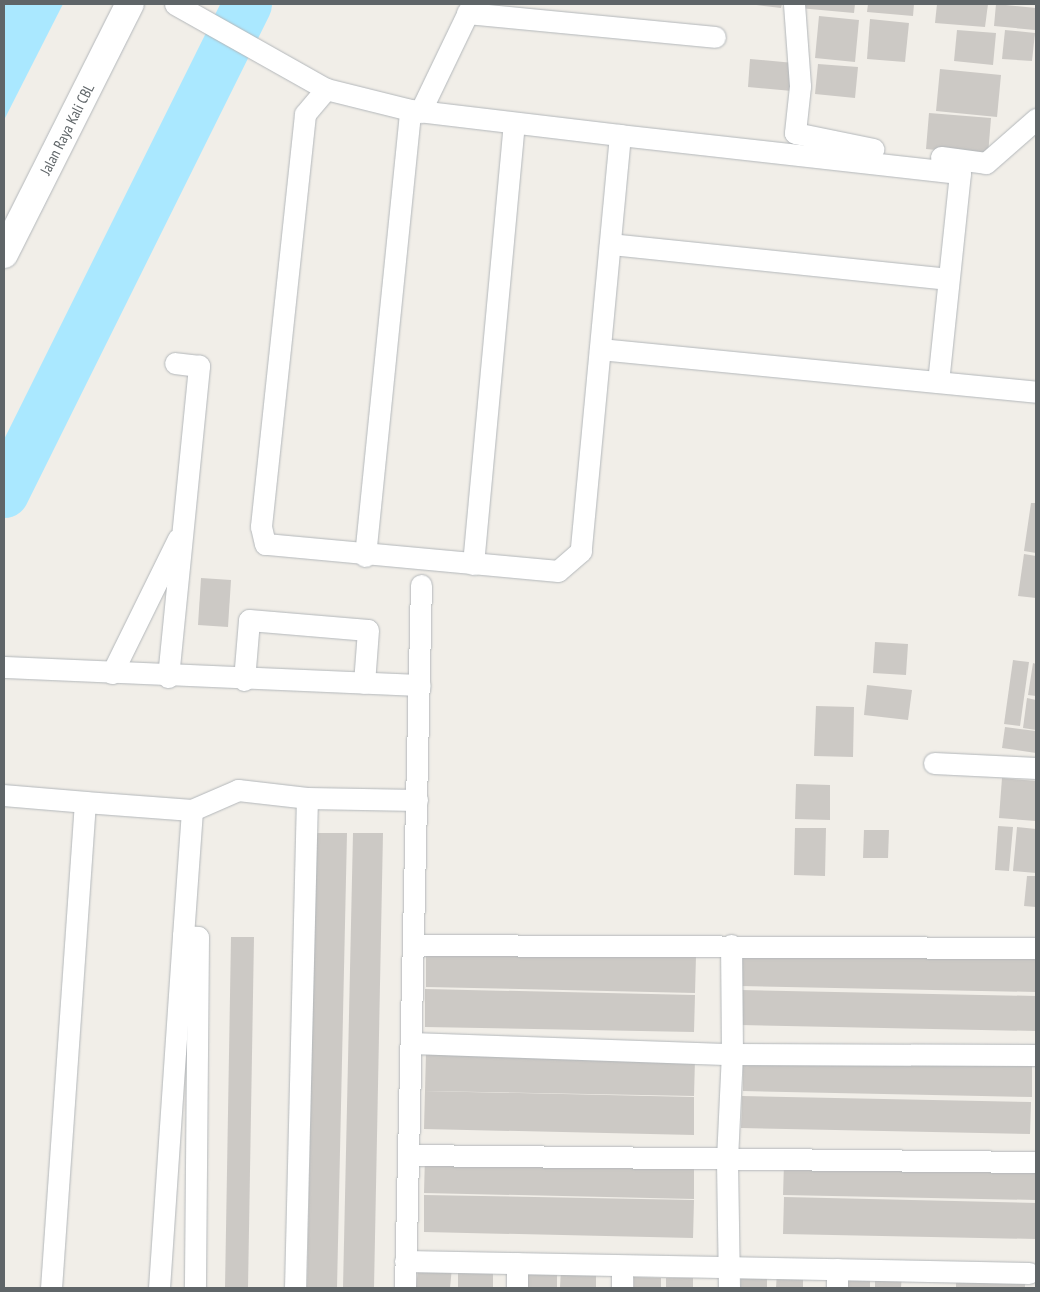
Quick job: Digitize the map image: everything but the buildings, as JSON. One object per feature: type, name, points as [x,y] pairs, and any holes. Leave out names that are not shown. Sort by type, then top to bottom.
[{"type":"main road","name":"Jalan Raya Kali CBL","points":[[4,254],[130,4]]},
{"type":"street","points":[[175,4],[262,54],[294,68],[326,90],[415,111],[514,125],[960,173],[938,382]]},
{"type":"street","points":[[794,4],[800,86],[796,133],[845,145],[986,163],[1036,119]]},
{"type":"street","points":[[365,556],[415,111],[470,9],[715,37]]},
{"type":"street","points":[[326,90],[305,114],[261,526],[265,544],[365,556],[558,571],[581,550],[620,135]]},
{"type":"street","points":[[473,564],[514,125]]},
{"type":"street","points":[[610,244],[948,279]]},
{"type":"street","points":[[600,348],[1036,392]]},
{"type":"street","points":[[168,677],[185,526],[199,366],[175,363]]},
{"type":"street","points":[[112,673],[185,526]]},
{"type":"street","points":[[404,1288],[421,585]]},
{"type":"street","points":[[244,680],[249,620],[368,630],[364,683]]},
{"type":"street","points":[[4,667],[168,677],[420,685]]},
{"type":"street","points":[[934,763],[1036,768]]},
{"type":"street","points":[[4,795],[192,810],[238,790],[306,798],[417,800]]},
{"type":"street","points":[[295,1288],[306,798]]},
{"type":"street","points":[[51,1288],[85,802]]},
{"type":"street","points":[[158,1288],[192,810]]},
{"type":"street","points":[[183,936],[198,937],[195,1288]]},
{"type":"street","points":[[413,944],[1036,948]]},
{"type":"street","points":[[729,1288],[727,1159],[732,1054],[731,945]]},
{"type":"street","points":[[411,1043],[732,1054],[1036,1055]]},
{"type":"street","points":[[408,1155],[1036,1162]]},
{"type":"street","points":[[405,1261],[622,1267],[729,1265],[837,1279],[941,1280],[1029,1273]]},
{"type":"street","points":[[517,1263],[517,1288]]},
{"type":"street","points":[[622,1267],[622,1288]]},
{"type":"water","points":[[4,4],[63,4],[4,120]]},
{"type":"waterway","points":[[4,493],[247,4]]}]
